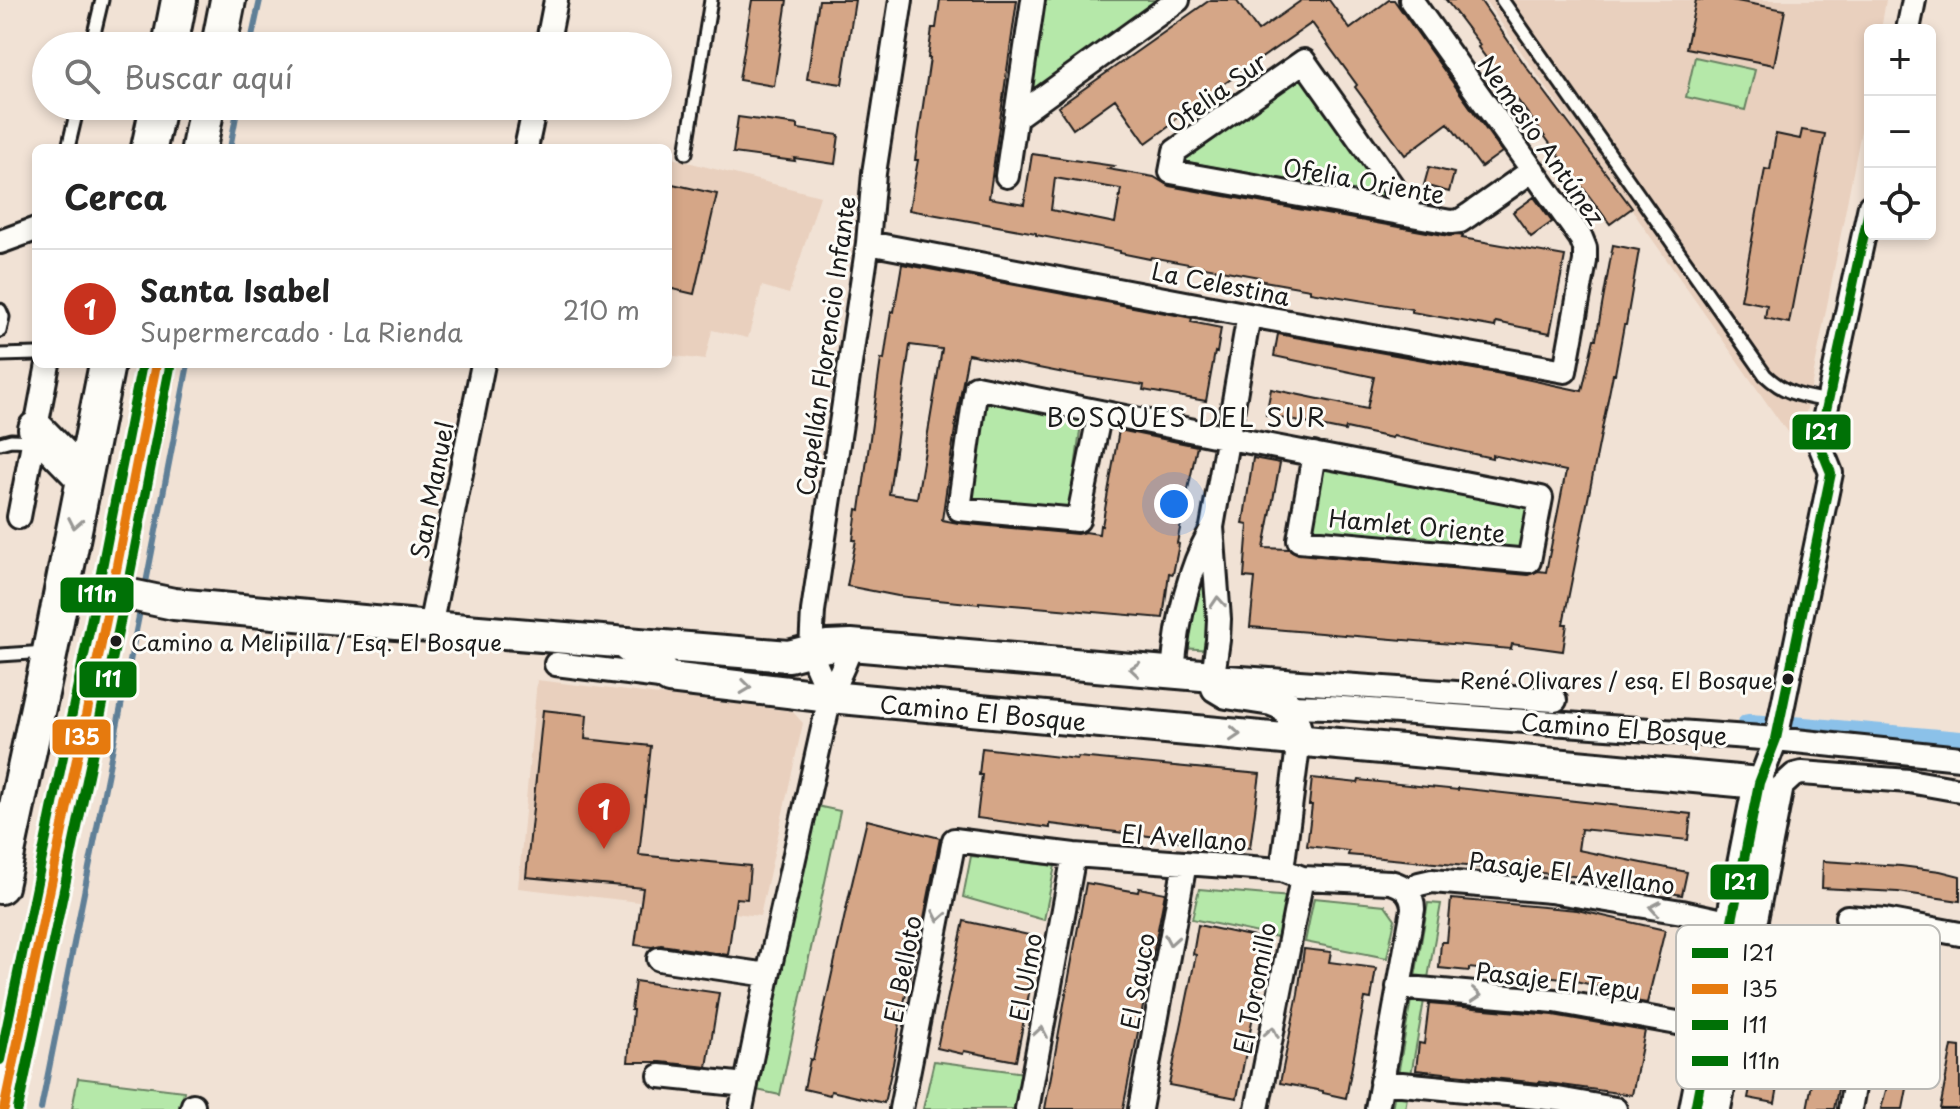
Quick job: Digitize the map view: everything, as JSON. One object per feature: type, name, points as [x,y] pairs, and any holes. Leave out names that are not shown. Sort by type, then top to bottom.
[{"type":"main road","points":[[173,32],[179,0]]},
{"type":"main road","points":[[222,32],[228,0]]},
{"type":"main road","points":[[150,144],[155,120]]},
{"type":"main road","points":[[200,144],[204,120]]},
{"type":"main road","points":[[0,886],[106,368]]},
{"type":"main road","points":[[4,1109],[134,596],[156,368]]},
{"type":"main road","points":[[35,435],[83,477]]},
{"type":"street","points":[[550,32],[556,0]]},
{"type":"street","name":"Capellán Florencio Infante","points":[[830,697],[811,649],[813,611],[901,0]]},
{"type":"street","points":[[1007,176],[1033,0]]},
{"type":"street","points":[[1016,117],[1178,0]]},
{"type":"street","name":"Nemesio Antúnez","points":[[1411,0],[1581,238],[1585,261],[1565,371]]},
{"type":"street","points":[[1909,24],[1914,0]]},
{"type":"street","name":"Ofelia Sur","points":[[1171,172],[1175,151],[1304,61],[1412,214]]},
{"type":"street","points":[[527,144],[532,120]]},
{"type":"street","name":"Ofelia Oriente","points":[[1171,172],[1444,221],[1460,221],[1533,170]]},
{"type":"street","points":[[0,242],[32,230]]},
{"type":"street","points":[[1732,923],[1759,783],[1776,739],[1831,473],[1819,443],[1864,234]]},
{"type":"street","name":"La Celestina","points":[[868,243],[1565,371]]},
{"type":"street","points":[[1213,676],[1219,619],[1212,527],[1249,315]]},
{"type":"street","points":[[19,517],[47,368]]},
{"type":"street","name":"San Manuel","points":[[430,627],[482,368]]},
{"type":"street","points":[[1100,412],[1078,520],[959,509],[976,387],[1314,454]]},
{"type":"street","name":"Hamlet Oriente","points":[[1314,454],[1541,498],[1529,561],[1299,540],[1314,454]]},
{"type":"street","points":[[1173,672],[1182,607],[1198,555],[1212,527]]},
{"type":"street","name":"Camino El Bosque","points":[[134,596],[430,627],[789,656],[827,646],[851,645],[1213,676],[1555,700]]},
{"type":"street","points":[[623,643],[669,678]]},
{"type":"street","points":[[745,1108],[746,1085],[768,975],[830,697],[847,662],[851,645]]},
{"type":"street","name":"Camino El Bosque","points":[[556,664],[830,697],[1759,783]]},
{"type":"street","name":"Camino El Bosque","points":[[1213,676],[1217,687],[1227,693],[1272,700],[1287,706],[1776,739],[1960,758]]},
{"type":"street","points":[[1287,706],[1299,739]]},
{"type":"street","name":"El Toromillo","points":[[1257,1109],[1292,874],[1299,739]]},
{"type":"street","points":[[1755,925],[1782,786],[1794,775],[1802,773],[1909,781],[1960,790]]},
{"type":"street","name":"El Avellano","points":[[954,840],[1074,855],[1390,882],[1408,891]]},
{"type":"street","name":"El Belloto","points":[[901,1109],[954,840]]},
{"type":"street","name":"El Ulmo","points":[[1027,1109],[1074,855]]},
{"type":"street","name":"El Sauco","points":[[1140,1109],[1185,863]]},
{"type":"street","name":"Pasaje El Avellano","points":[[1408,891],[1432,881],[1550,891],[1732,923]]},
{"type":"street","points":[[1377,1109],[1413,909],[1408,891]]},
{"type":"street","points":[[1847,917],[1912,925]]},
{"type":"street","points":[[1884,925],[1885,920]]},
{"type":"street","points":[[1940,930],[1960,934]]},
{"type":"street","points":[[659,959],[768,975]]},
{"type":"street","name":"Pasaje El Tepu","points":[[1398,987],[1555,1001],[1676,1023]]},
{"type":"street","points":[[660,1076],[746,1085]]},
{"type":"street","points":[[1381,1082],[1558,1099],[1615,1109]]},
{"type":"street","points":[[1695,1109],[1699,1089]]},
{"type":"street","points":[[1719,1109],[1723,1089]]},
{"type":"street","points":[[1850,1109],[1854,1089]]},
{"type":"lane","points":[[94,32],[102,0]]},
{"type":"lane","points":[[686,153],[711,0]]},
{"type":"lane","points":[[1502,0],[1765,375],[1789,393],[1828,401]]},
{"type":"lane","points":[[69,144],[75,120]]},
{"type":"lane","points":[[0,310],[3,317],[0,331]]},
{"type":"lane","points":[[0,355],[32,354]]},
{"type":"lane","points":[[0,443],[35,435]]},
{"type":"lane","points":[[0,655],[50,651]]},
{"type":"shaded area","points":[[1485,0],[1886,0],[1882,24],[1864,24],[1864,116],[1799,449]]},
{"type":"shaded area","points":[[672,158],[820,196],[789,294],[762,286],[748,338],[712,330],[705,360],[672,356]]},
{"type":"shaded area","points":[[537,680],[792,711],[803,723],[760,916],[518,888]]},
{"type":"green space","points":[[1042,0],[1166,0],[1028,99]]},
{"type":"green space","points":[[1695,57],[1755,70],[1745,110],[1686,97]]},
{"type":"green space","points":[[1299,72],[1389,200],[1177,160]]},
{"type":"green space","points":[[985,403],[1082,416],[1069,513],[971,500]]},
{"type":"green space","points":[[1320,465],[1529,506],[1521,550],[1308,528]]},
{"type":"green space","points":[[1205,554],[1211,650],[1183,648]]},
{"type":"green space","points":[[812,805],[840,811],[780,1095],[752,1089]]},
{"type":"green space","points":[[971,856],[1055,866],[1044,920],[963,897]]},
{"type":"green space","points":[[1199,889],[1291,897],[1282,938],[1192,919]]},
{"type":"green space","points":[[1314,898],[1385,905],[1395,919],[1387,958],[1305,942]]},
{"type":"green space","points":[[1428,903],[1441,904],[1405,1109],[1392,1109]]},
{"type":"green space","points":[[934,1061],[1025,1073],[1018,1109],[923,1109]]},
{"type":"green space","points":[[78,1078],[184,1091],[181,1109],[72,1109]]},
{"type":"building","points":[[752,0],[787,0],[774,86],[739,80]]},
{"type":"building","points":[[819,0],[855,0],[842,84],[807,79]]},
{"type":"building","points":[[940,0],[1017,0],[989,198],[1024,204],[1032,154],[1114,166],[1108,169],[1154,177],[1169,186],[1565,256],[1550,333],[1496,322],[1495,327],[1412,312],[1412,309],[1310,292],[1310,289],[1258,280],[1259,277],[1150,259],[1036,233],[909,210],[918,160],[915,160],[932,28],[936,28]],"holes":[[[1055,178],[1121,189],[1115,223],[1051,210]]]},
{"type":"building","points":[[1210,0],[1236,0],[1258,31],[1302,0],[1329,0],[1350,29],[1389,0],[1394,0],[1502,152],[1481,167],[1448,123],[1405,155],[1312,23],[1208,95],[1146,143],[1115,99],[1073,129],[1058,107]]},
{"type":"building","points":[[1446,0],[1480,0],[1632,208],[1610,224]]},
{"type":"building","points":[[1696,0],[1731,0],[1785,10],[1774,65],[1686,48]]},
{"type":"building","points":[[738,117],[798,125],[798,129],[839,135],[835,164],[733,153]]},
{"type":"building","points":[[1802,130],[1825,134],[1789,323],[1765,318],[1767,305],[1741,300],[1765,169],[1770,170],[1776,134],[1800,139]]},
{"type":"building","points":[[1429,167],[1454,173],[1449,192],[1424,185]]},
{"type":"building","points":[[672,184],[717,194],[694,294],[672,289]]},
{"type":"building","points":[[1534,197],[1552,222],[1531,237],[1513,212]]},
{"type":"building","points":[[1613,245],[1639,250],[1563,624],[1567,624],[1563,651],[1512,644],[1511,649],[1250,627],[1255,578],[1244,577],[1248,525],[1243,524],[1253,458],[1280,463],[1264,548],[1289,549],[1298,554],[1528,575],[1546,572],[1566,471],[1393,436],[1346,428],[1345,431],[1266,415],[1271,389],[1367,409],[1374,377],[1274,356],[1278,334],[1582,391],[1596,339]]},
{"type":"building","points":[[902,264],[1192,318],[1191,322],[1221,328],[1206,401],[1143,390],[1144,385],[968,354],[942,520],[1099,534],[1119,430],[1197,446],[1173,574],[1169,573],[1163,618],[927,599],[847,586],[881,359],[884,360],[891,311],[894,312]],"holes":[[[910,345],[942,349],[917,498],[889,494]]]},
{"type":"building","points":[[543,710],[587,715],[585,739],[651,746],[639,855],[750,866],[747,899],[736,898],[728,955],[661,945],[635,945],[643,888],[526,877]]},
{"type":"building","points":[[982,748],[1260,774],[1250,848],[977,818]]},
{"type":"building","points":[[1312,778],[1458,788],[1691,814],[1688,840],[1581,829],[1578,850],[1687,872],[1682,895],[1583,877],[1348,855],[1349,851],[1307,846]]},
{"type":"building","points":[[867,820],[940,838],[884,1103],[831,1091],[830,1095],[804,1089]]},
{"type":"building","points":[[1823,861],[1901,866],[1960,876],[1960,901],[1898,892],[1822,888]]},
{"type":"building","points":[[1086,883],[1165,893],[1123,1109],[1045,1109]]},
{"type":"building","points":[[1451,899],[1577,910],[1665,930],[1647,1003],[1617,998],[1618,991],[1563,978],[1469,968],[1469,971],[1439,968],[1441,942],[1447,942]]},
{"type":"building","points":[[964,921],[1038,937],[1016,1061],[937,1048]]},
{"type":"building","points":[[1198,925],[1269,940],[1237,1098],[1169,1085],[1196,955],[1193,954]]},
{"type":"building","points":[[1304,949],[1331,952],[1329,962],[1376,968],[1371,999],[1365,998],[1346,1098],[1280,1083]]},
{"type":"building","points":[[635,981],[719,993],[707,1067],[628,1062]]},
{"type":"building","points":[[1429,1004],[1553,1015],[1645,1031],[1632,1095],[1416,1070],[1419,1043],[1424,1044]]},
{"type":"building","points":[[1952,1046],[1960,1047],[1960,1109],[1940,1109]]},
{"type":"building","points":[[1750,1089],[1778,1089],[1775,1103],[1748,1098]]},
{"type":"building","points":[[1811,1089],[1838,1089],[1834,1109],[1807,1109]]},
{"type":"building","points":[[1886,1089],[1907,1089],[1903,1109],[1881,1109]]},
{"type":"waterway","points":[[253,32],[260,0]]},
{"type":"waterway","points":[[231,144],[235,120]]},
{"type":"waterway","points":[[145,588],[187,368]]},
{"type":"waterway","points":[[41,1109],[141,606]]},
{"type":"waterway","points":[[1748,725],[1764,726]]},
{"type":"waterway","points":[[1792,727],[1960,742]]},
{"type":"transit line","name":"I21","points":[[1731,925],[1759,783],[1776,739],[1831,473],[1819,443],[1864,234]]},
{"type":"transit line","name":"I11n","points":[[0,1060],[141,368]]},
{"type":"transit line","name":"I35","points":[[4,1109],[155,368]]},
{"type":"transit line","name":"I11","points":[[18,1109],[126,594],[170,368]]},
{"type":"transit line","name":"I21","points":[[1695,1109],[1699,1089]]},
{"type":"place","name":"Camino a Melipilla / Esq. El Bosque","points":[[116,641]]},
{"type":"place","name":"René Olivares / esq. El Bosque","points":[[1788,679]]},
{"type":"place","name":"Santa Isabel","points":[[604,849]]},
{"type":"district","name":"BOSQUES DEL SUR","points":[[1187,416]]}]
